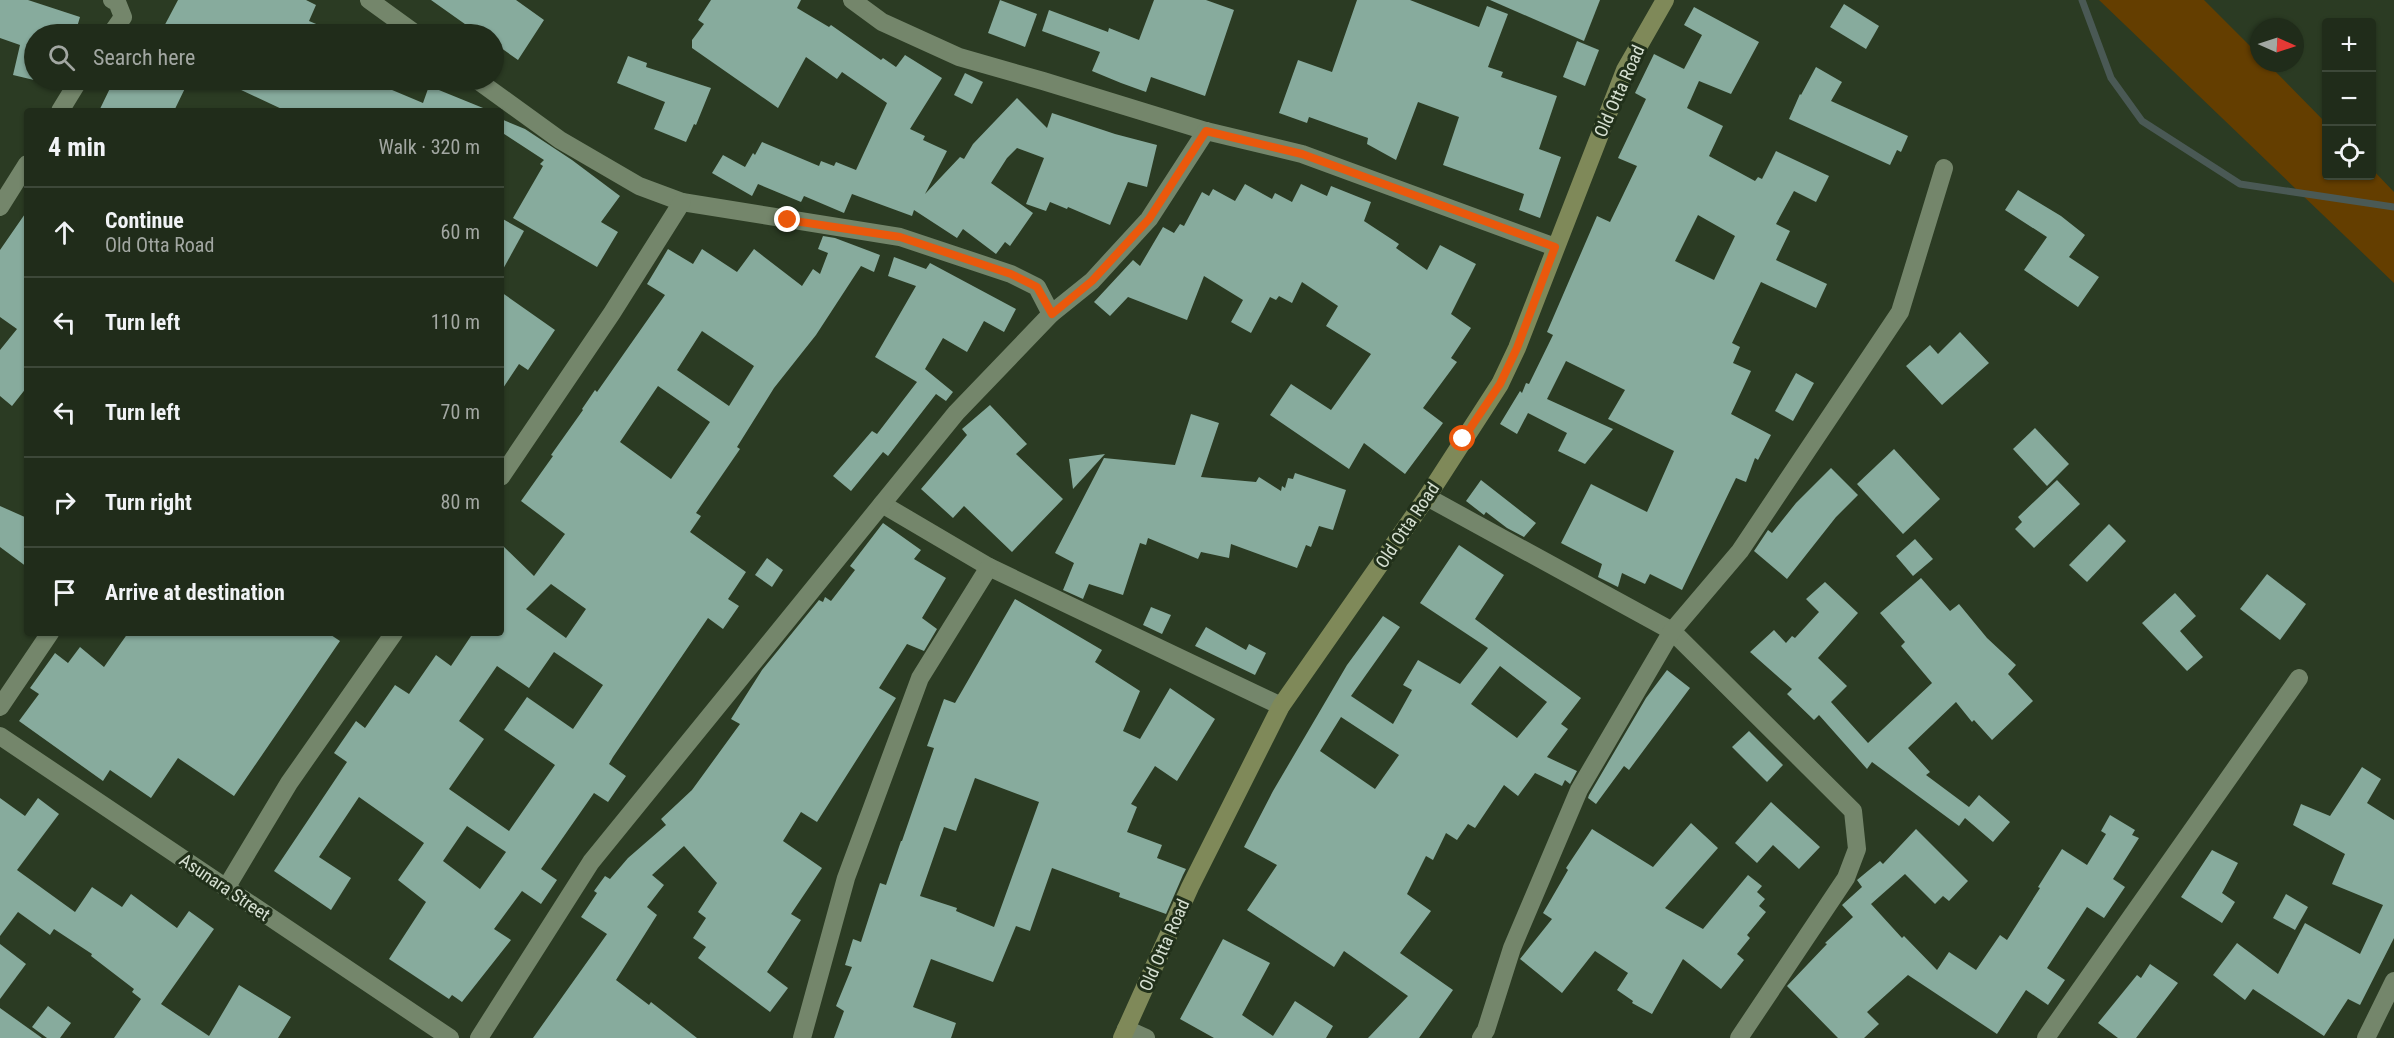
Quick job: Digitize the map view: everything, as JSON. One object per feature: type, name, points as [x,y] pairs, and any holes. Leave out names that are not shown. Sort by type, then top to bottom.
[{"type":"street","points":[[112,0],[117,2],[123,17],[118,24]]},
{"type":"street","points":[[369,0],[402,24]]},
{"type":"street","points":[[852,0],[882,22],[959,57],[1206,131],[1302,154],[1555,247]]},
{"type":"street","name":"Old Otta Road","points":[[1124,1034],[1190,887],[1281,706],[1427,497],[1500,384],[1517,348],[1625,70],[1665,0]]},
{"type":"street","points":[[62,108],[73,90]]},
{"type":"street","points":[[491,90],[560,140],[639,186],[682,202],[900,237],[1011,274],[1037,287],[1052,314]]},
{"type":"street","points":[[479,1038],[591,862],[956,413],[1052,314],[1092,281],[1149,219],[1206,131]]},
{"type":"street","points":[[1481,1038],[1486,1030],[1512,948],[1579,790],[1672,631],[1740,551],[1900,312],[1944,168]]},
{"type":"street","points":[[0,207],[24,169]]},
{"type":"street","points":[[504,473],[612,313],[682,202]]},
{"type":"street","points":[[1427,497],[1672,631],[1853,812],[1857,849],[1846,878],[1739,1038]]},
{"type":"street","points":[[882,504],[989,567],[1281,706]]},
{"type":"street","points":[[802,1038],[846,878],[920,678],[989,567]]},
{"type":"street","points":[[0,707],[48,636]]},
{"type":"street","points":[[226,888],[289,783],[392,636]]},
{"type":"street","points":[[2046,1038],[2299,678]]},
{"type":"street","name":"Asunara Street","points":[[0,735],[450,1038]]},
{"type":"street","points":[[2366,1038],[2394,981]]},
{"type":"street","points":[[1124,1034],[1146,1038]]},
{"type":"shaded area","points":[[2099,0],[2204,0],[2250,46],[2250,72],[2276,72],[2322,119],[2322,180],[2376,180],[2376,173],[2394,192],[2394,283]]},
{"type":"building","points":[[0,0],[28,0],[80,17],[78,24],[24,24],[24,78],[13,75],[20,45],[0,38]]},
{"type":"building","points":[[178,0],[306,0],[316,5],[309,21],[316,24],[165,24]]},
{"type":"building","points":[[431,0],[516,0],[544,20],[518,60],[504,50],[504,24],[465,24]]},
{"type":"building","points":[[711,0],[801,0],[797,8],[829,27],[831,25],[881,60],[883,58],[896,67],[905,55],[942,78],[910,129],[925,136],[923,140],[947,151],[925,194],[960,157],[964,159],[973,144],[1017,98],[1047,128],[1052,113],[1157,145],[1147,187],[1128,182],[1110,225],[1050,202],[1046,211],[1026,204],[1044,158],[1017,148],[1007,158],[991,183],[1033,213],[1010,246],[1005,242],[996,254],[963,229],[957,238],[914,210],[912,216],[852,194],[844,213],[804,196],[801,202],[758,184],[752,196],[712,173],[723,155],[745,167],[762,142],[819,166],[821,161],[834,166],[836,162],[856,170],[887,103],[842,72],[837,79],[806,57],[778,108],[692,48],[692,40],[704,24],[698,20]]},
{"type":"building","points":[[1000,0],[1037,14],[1025,47],[988,33]]},
{"type":"building","points":[[1154,0],[1206,0],[1234,10],[1205,96],[1151,77],[1146,92],[1121,83],[1092,71],[1100,52],[1042,31],[1049,10],[1108,32],[1109,28],[1139,40]]},
{"type":"building","points":[[1357,0],[1410,0],[1479,27],[1487,6],[1508,14],[1488,67],[1503,72],[1501,77],[1557,96],[1539,149],[1561,157],[1540,218],[1519,210],[1524,194],[1443,165],[1459,117],[1418,102],[1396,160],[1367,144],[1368,138],[1309,117],[1307,123],[1279,113],[1298,60],[1332,72]]},
{"type":"building","points":[[1490,0],[1600,0],[1584,41]]},
{"type":"building","points":[[1844,4],[1879,26],[1866,49],[1830,27]]},
{"type":"building","points":[[1694,7],[1759,42],[1731,94],[1699,81],[1687,108],[1723,126],[1709,156],[1755,181],[1758,177],[1762,179],[1776,151],[1829,176],[1816,202],[1794,191],[1776,224],[1790,231],[1776,260],[1827,284],[1816,308],[1761,282],[1732,343],[1740,347],[1733,363],[1751,371],[1731,414],[1771,435],[1758,460],[1755,458],[1746,482],[1736,478],[1682,590],[1650,574],[1645,584],[1622,573],[1618,587],[1598,577],[1602,564],[1561,543],[1591,484],[1647,512],[1674,451],[1608,419],[1625,390],[1566,361],[1547,399],[1613,429],[1585,464],[1558,451],[1567,433],[1528,413],[1517,434],[1500,424],[1520,391],[1522,393],[1526,383],[1529,384],[1553,335],[1547,332],[1597,216],[1610,222],[1637,166],[1618,158],[1646,99],[1635,93],[1654,54],[1684,69],[1702,35],[1684,25]],"holes":[[[1698,215],[1735,236],[1714,280],[1675,261]]]},
{"type":"building","points":[[1577,41],[1599,50],[1585,86],[1563,77]]},
{"type":"building","points":[[628,56],[647,63],[646,67],[711,88],[696,125],[694,124],[686,142],[654,129],[665,102],[617,83]]},
{"type":"building","points":[[1816,67],[1842,82],[1831,101],[1908,136],[1901,152],[1897,150],[1890,165],[1789,119]]},
{"type":"building","points":[[965,73],[983,82],[972,104],[954,95]]},
{"type":"building","points":[[109,90],[184,90],[175,108],[100,108]]},
{"type":"building","points":[[241,90],[392,90],[423,103],[428,90],[439,90],[483,108],[280,108]]},
{"type":"building","points":[[504,120],[525,129],[620,196],[601,222],[618,232],[597,267],[513,218],[543,166],[540,164],[544,160],[504,134]]},
{"type":"building","points":[[1245,184],[1272,199],[1275,193],[1292,202],[1301,184],[1327,196],[1331,186],[1371,202],[1364,221],[1399,244],[1396,248],[1427,270],[1440,245],[1476,264],[1451,314],[1471,328],[1451,358],[1457,362],[1423,408],[1443,423],[1405,474],[1364,443],[1349,469],[1270,415],[1291,384],[1331,410],[1371,354],[1326,326],[1338,306],[1302,282],[1292,303],[1279,296],[1276,300],[1270,297],[1251,333],[1231,322],[1243,300],[1204,276],[1187,320],[1128,297],[1110,316],[1094,302],[1133,260],[1140,266],[1163,227],[1174,233],[1180,224],[1184,226],[1202,192],[1209,196],[1213,189],[1235,201]]},
{"type":"building","points":[[2018,190],[2061,216],[2085,235],[2069,257],[2099,277],[2078,307],[2024,270],[2047,237],[2005,210]]},
{"type":"building","points":[[24,215],[24,391],[12,406],[0,396],[0,350],[17,329],[0,317],[0,250]]},
{"type":"building","points":[[504,220],[524,231],[504,268]]},
{"type":"building","points":[[823,236],[835,238],[880,255],[874,272],[861,266],[816,335],[774,388],[737,447],[740,449],[696,513],[701,516],[690,532],[746,572],[728,599],[739,606],[723,629],[708,618],[609,764],[626,776],[608,802],[594,793],[541,869],[557,880],[541,904],[522,891],[494,929],[511,940],[462,1002],[452,995],[449,999],[389,959],[426,902],[398,880],[424,843],[359,797],[319,857],[351,878],[331,910],[274,871],[347,762],[334,753],[356,721],[365,728],[395,685],[409,694],[436,655],[451,666],[471,636],[504,636],[504,547],[534,576],[565,534],[521,501],[595,390],[597,392],[665,295],[647,284],[668,249],[693,264],[702,249],[737,272],[754,249],[802,286],[813,269],[820,274],[828,253],[818,249]],"holes":[[[702,331],[754,366],[729,406],[677,370]],[[658,386],[710,422],[671,479],[620,442]],[[551,584],[586,609],[566,638],[526,609]],[[554,652],[603,685],[573,729],[527,697],[504,730],[555,765],[509,831],[449,789],[484,739],[459,721],[497,666],[529,688]],[[467,826],[506,852],[480,889],[443,861]]]},
{"type":"building","points":[[894,257],[926,269],[930,263],[1016,309],[1004,332],[984,321],[967,352],[943,338],[925,369],[953,392],[946,401],[936,394],[888,456],[883,452],[851,491],[833,476],[872,431],[877,434],[917,382],[875,357],[916,286],[888,276]]},
{"type":"building","points":[[504,294],[555,330],[528,370],[519,364],[504,386]]},
{"type":"building","points":[[1960,332],[1989,363],[1942,405],[1906,366],[1930,345],[1938,354]]},
{"type":"building","points":[[1796,373],[1814,383],[1793,421],[1775,411]]},
{"type":"building","points":[[990,405],[1027,444],[1016,454],[1063,499],[1012,552],[964,506],[953,518],[921,489],[967,435],[962,429]]},
{"type":"building","points":[[1191,414],[1219,423],[1201,477],[1256,482],[1259,477],[1281,491],[1282,486],[1285,488],[1288,478],[1293,479],[1295,473],[1346,490],[1333,530],[1319,526],[1311,547],[1306,545],[1297,568],[1231,544],[1229,558],[1201,552],[1198,559],[1148,538],[1146,545],[1140,543],[1123,595],[1089,584],[1083,599],[1063,590],[1074,563],[1055,553],[1104,458],[1175,465]]},
{"type":"building","points":[[2035,428],[2069,464],[2047,486],[2013,449]]},
{"type":"building","points":[[1894,449],[1940,499],[1903,534],[1857,484]]},
{"type":"building","points":[[1105,454],[1073,489],[1069,459]]},
{"type":"building","points":[[1831,468],[1858,495],[1836,517],[1787,579],[1754,551],[1768,530],[1772,533],[1796,503]]},
{"type":"building","points":[[1481,480],[1536,523],[1524,537],[1507,528],[1486,512],[1484,515],[1466,501]]},
{"type":"building","points":[[2057,480],[2080,504],[2034,548],[2015,529],[2022,522],[2018,517]]},
{"type":"building","points":[[0,506],[24,517],[24,565],[0,547]]},
{"type":"building","points":[[883,523],[921,550],[914,559],[946,578],[922,618],[937,629],[924,651],[907,644],[879,688],[896,698],[817,822],[801,812],[783,841],[822,868],[791,914],[801,920],[767,972],[788,988],[770,1012],[698,958],[706,947],[693,938],[706,918],[698,912],[717,883],[684,846],[652,875],[664,885],[647,907],[657,915],[616,980],[649,1005],[651,1002],[697,1038],[533,1038],[607,934],[581,917],[597,893],[594,891],[605,876],[610,879],[628,858],[666,825],[661,819],[692,790],[740,724],[731,719],[762,670],[819,600],[823,602],[825,597],[831,601],[855,570],[850,566]]},
{"type":"building","points":[[2109,524],[2126,541],[2087,582],[2069,565]]},
{"type":"building","points":[[1915,539],[1933,559],[1913,576],[1896,556]]},
{"type":"building","points":[[1459,545],[1504,575],[1475,619],[1581,698],[1561,724],[1568,729],[1547,757],[1577,771],[1570,784],[1565,780],[1562,786],[1535,773],[1518,796],[1504,785],[1475,828],[1468,824],[1457,840],[1446,833],[1433,860],[1426,856],[1407,894],[1431,911],[1400,953],[1453,990],[1419,1038],[1368,1038],[1408,996],[1344,951],[1334,967],[1247,910],[1277,865],[1244,847],[1273,791],[1347,665],[1383,616],[1400,627],[1351,696],[1393,724],[1412,690],[1403,685],[1418,660],[1460,684],[1488,648],[1420,603]],"holes":[[[1500,666],[1547,702],[1517,738],[1471,704]],[[1341,717],[1399,755],[1375,789],[1320,751]]]},
{"type":"building","points":[[767,558],[783,570],[772,587],[755,575]]},
{"type":"building","points":[[2267,574],[2306,604],[2280,640],[2240,609]]},
{"type":"building","points":[[1921,578],[1950,611],[1959,604],[1987,638],[2016,665],[2008,674],[2033,701],[1992,740],[1974,720],[1972,722],[1956,702],[1908,748],[1930,772],[1926,775],[1969,807],[1979,795],[2010,822],[1993,842],[1965,818],[1959,826],[1872,762],[1867,769],[1819,715],[1814,720],[1787,694],[1792,689],[1750,652],[1774,630],[1786,643],[1792,636],[1795,638],[1819,612],[1806,599],[1825,582],[1858,613],[1818,658],[1847,686],[1831,702],[1868,743],[1932,683],[1901,646],[1905,642],[1880,613]]},
{"type":"building","points":[[2175,593],[2196,616],[2180,631],[2203,657],[2187,671],[2142,623]]},
{"type":"building","points":[[1015,599],[1102,650],[1095,662],[1140,691],[1123,731],[1140,739],[1170,688],[1215,719],[1177,781],[1155,766],[1131,804],[1137,807],[1127,832],[1162,845],[1157,858],[1186,869],[1166,914],[1119,897],[1120,893],[1052,868],[1030,931],[1016,926],[993,982],[931,959],[913,1007],[956,1023],[951,1038],[834,1038],[844,1011],[836,1006],[852,967],[845,965],[853,939],[861,942],[880,883],[886,885],[934,748],[927,746],[944,699],[955,703]],"holes":[[[975,778],[1039,802],[994,927],[956,911],[957,908],[920,896],[944,827],[956,831]]]},
{"type":"building","points":[[1151,607],[1171,615],[1162,634],[1143,625]]},
{"type":"building","points":[[1206,627],[1246,650],[1249,644],[1266,653],[1255,675],[1195,646]]},
{"type":"building","points":[[126,636],[332,636],[340,641],[234,796],[178,758],[151,798],[110,770],[103,781],[19,721],[39,694],[30,688],[55,653],[68,663],[80,647],[104,667]]},
{"type":"building","points":[[1667,670],[1690,688],[1629,770],[1624,766],[1596,804],[1588,798],[1589,795],[1646,698]]},
{"type":"building","points":[[1749,731],[1783,765],[1767,782],[1732,747]]},
{"type":"building","points":[[2362,767],[2381,779],[2367,803],[2394,820],[2394,938],[2360,1005],[2348,999],[2324,1036],[2253,989],[2245,1000],[2213,975],[2237,943],[2278,974],[2305,923],[2360,954],[2383,905],[2332,884],[2345,854],[2293,825],[2301,804],[2330,816]]},
{"type":"building","points":[[0,798],[25,816],[38,798],[59,814],[17,870],[75,912],[92,887],[122,907],[131,894],[177,928],[189,911],[214,929],[161,1004],[209,1036],[239,985],[291,1017],[278,1038],[114,1038],[141,999],[132,992],[134,989],[91,956],[92,954],[54,929],[50,935],[18,912],[0,936]]},
{"type":"building","points":[[1771,802],[1820,847],[1799,869],[1773,845],[1757,863],[1735,843]]},
{"type":"building","points":[[2110,815],[2135,830],[2132,835],[2139,838],[2113,879],[2125,887],[2104,918],[2087,907],[2047,968],[2065,980],[2048,1005],[2026,990],[1997,1034],[1908,975],[1867,1012],[1879,1024],[1864,1038],[1838,1038],[1787,986],[1827,944],[1825,943],[1853,917],[1842,905],[1862,887],[1857,880],[1880,861],[1883,864],[1916,829],[1968,881],[1949,901],[1943,896],[1935,904],[1905,874],[1871,904],[1902,938],[1904,936],[1937,970],[1949,952],[1976,970],[2000,935],[2007,940],[2062,849],[2087,865],[2106,834],[2101,831]]},
{"type":"building","points":[[1691,823],[1718,848],[1665,908],[1703,929],[1748,875],[1762,886],[1757,892],[1765,899],[1759,906],[1766,912],[1747,935],[1750,938],[1737,954],[1744,960],[1721,989],[1683,959],[1652,1014],[1632,1003],[1633,1001],[1617,990],[1628,973],[1595,951],[1562,993],[1520,959],[1552,919],[1543,913],[1568,870],[1566,868],[1592,829],[1653,867]]},
{"type":"building","points":[[2212,850],[2238,863],[2222,893],[2235,902],[2222,923],[2181,897]]},
{"type":"building","points":[[2286,894],[2308,907],[2295,930],[2273,918]]},
{"type":"building","points":[[1223,939],[1270,963],[1242,1015],[1273,1036],[1295,1001],[1333,1026],[1326,1038],[1214,1038],[1180,1019]]},
{"type":"building","points":[[0,944],[26,964],[0,999]]},
{"type":"building","points":[[2150,964],[2178,983],[2136,1038],[2118,1038],[2098,1023],[2137,975],[2141,978]]},
{"type":"building","points":[[48,1006],[71,1023],[60,1038],[47,1038],[32,1027]]},
{"type":"building","points":[[0,1008],[42,1038],[0,1038]]},
{"type":"waterway","points":[[2082,0],[2111,78],[2142,121],[2240,184],[2394,207]]},
{"type":"route","points":[[788,220],[900,237],[1011,274],[1037,287],[1052,314],[1092,281],[1149,219],[1206,131],[1302,154],[1555,247],[1517,348],[1500,384],[1463,439]]}]
